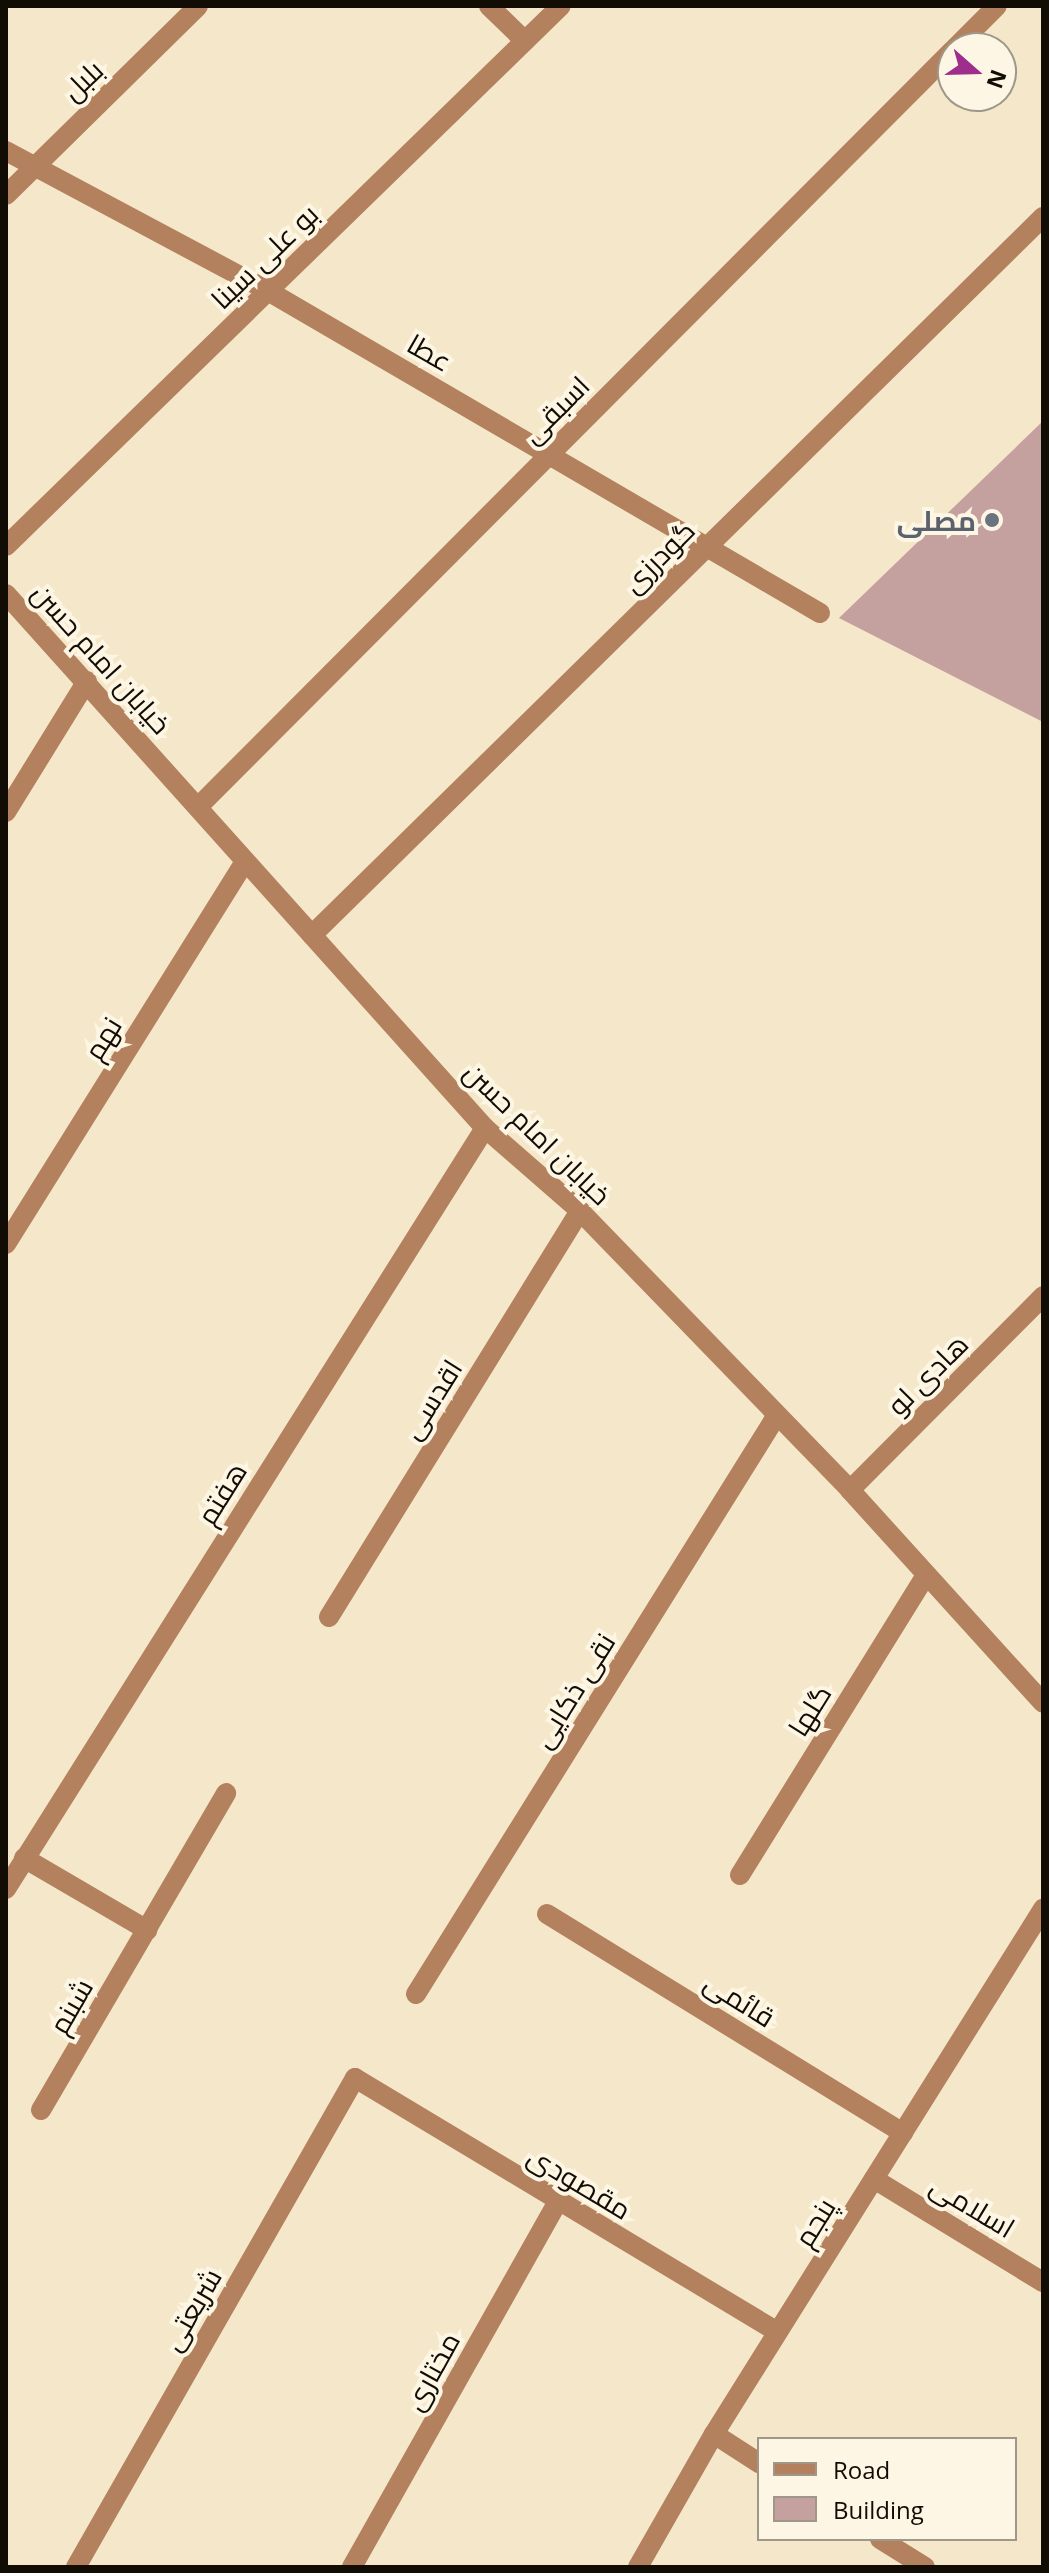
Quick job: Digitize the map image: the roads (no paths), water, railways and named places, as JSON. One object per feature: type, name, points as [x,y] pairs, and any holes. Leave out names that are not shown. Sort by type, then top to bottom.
[{"type":"street","name":"بلبل","points":[[6,195],[198,6]]},
{"type":"street","points":[[489,6],[525,41]]},
{"type":"street","name":"بو علی سینا","points":[[6,546],[561,6]]},
{"type":"street","name":"اسبقی","points":[[971,32],[997,6]]},
{"type":"street","name":"اسبقی","points":[[198,807],[937,66]]},
{"type":"street","name":"عطا","points":[[6,151],[268,291],[820,613]]},
{"type":"street","name":"گودرزی","points":[[312,935],[1043,217]]},
{"type":"street","name":"خیابان امام حسن","points":[[6,594],[485,1128],[580,1211],[850,1490],[1043,1703]]},
{"type":"street","points":[[6,812],[87,681]]},
{"type":"street","name":"نهم","points":[[6,1244],[245,861]]},
{"type":"street","name":"هفتم","points":[[6,1889],[485,1128]]},
{"type":"street","name":"اقدسی","points":[[329,1617],[580,1211]]},
{"type":"street","name":"هادی لو","points":[[850,1490],[1043,1296]]},
{"type":"street","name":"نقی ذکایی","points":[[416,1994],[777,1415]]},
{"type":"street","name":"گلها","points":[[740,1875],[926,1575]]},
{"type":"street","name":"شبنم","points":[[41,2110],[226,1793]]},
{"type":"street","points":[[24,1858],[147,1930]]},
{"type":"street","name":"پنجم","points":[[638,2567],[714,2434],[1043,1909]]},
{"type":"street","name":"قائمی","points":[[547,1914],[903,2133]]},
{"type":"street","name":"مقصودی","points":[[355,2078],[778,2332]]},
{"type":"street","name":"شریعتی","points":[[76,2567],[355,2078]]},
{"type":"street","name":"اسلامی","points":[[874,2179],[1043,2282]]},
{"type":"street","name":"مختاری","points":[[352,2567],[558,2202]]},
{"type":"street","points":[[714,2434],[757,2462]]},
{"type":"street","points":[[883,2541],[925,2567]]},
{"type":"place","name":"مصلی","points":[[992,520]]}]
